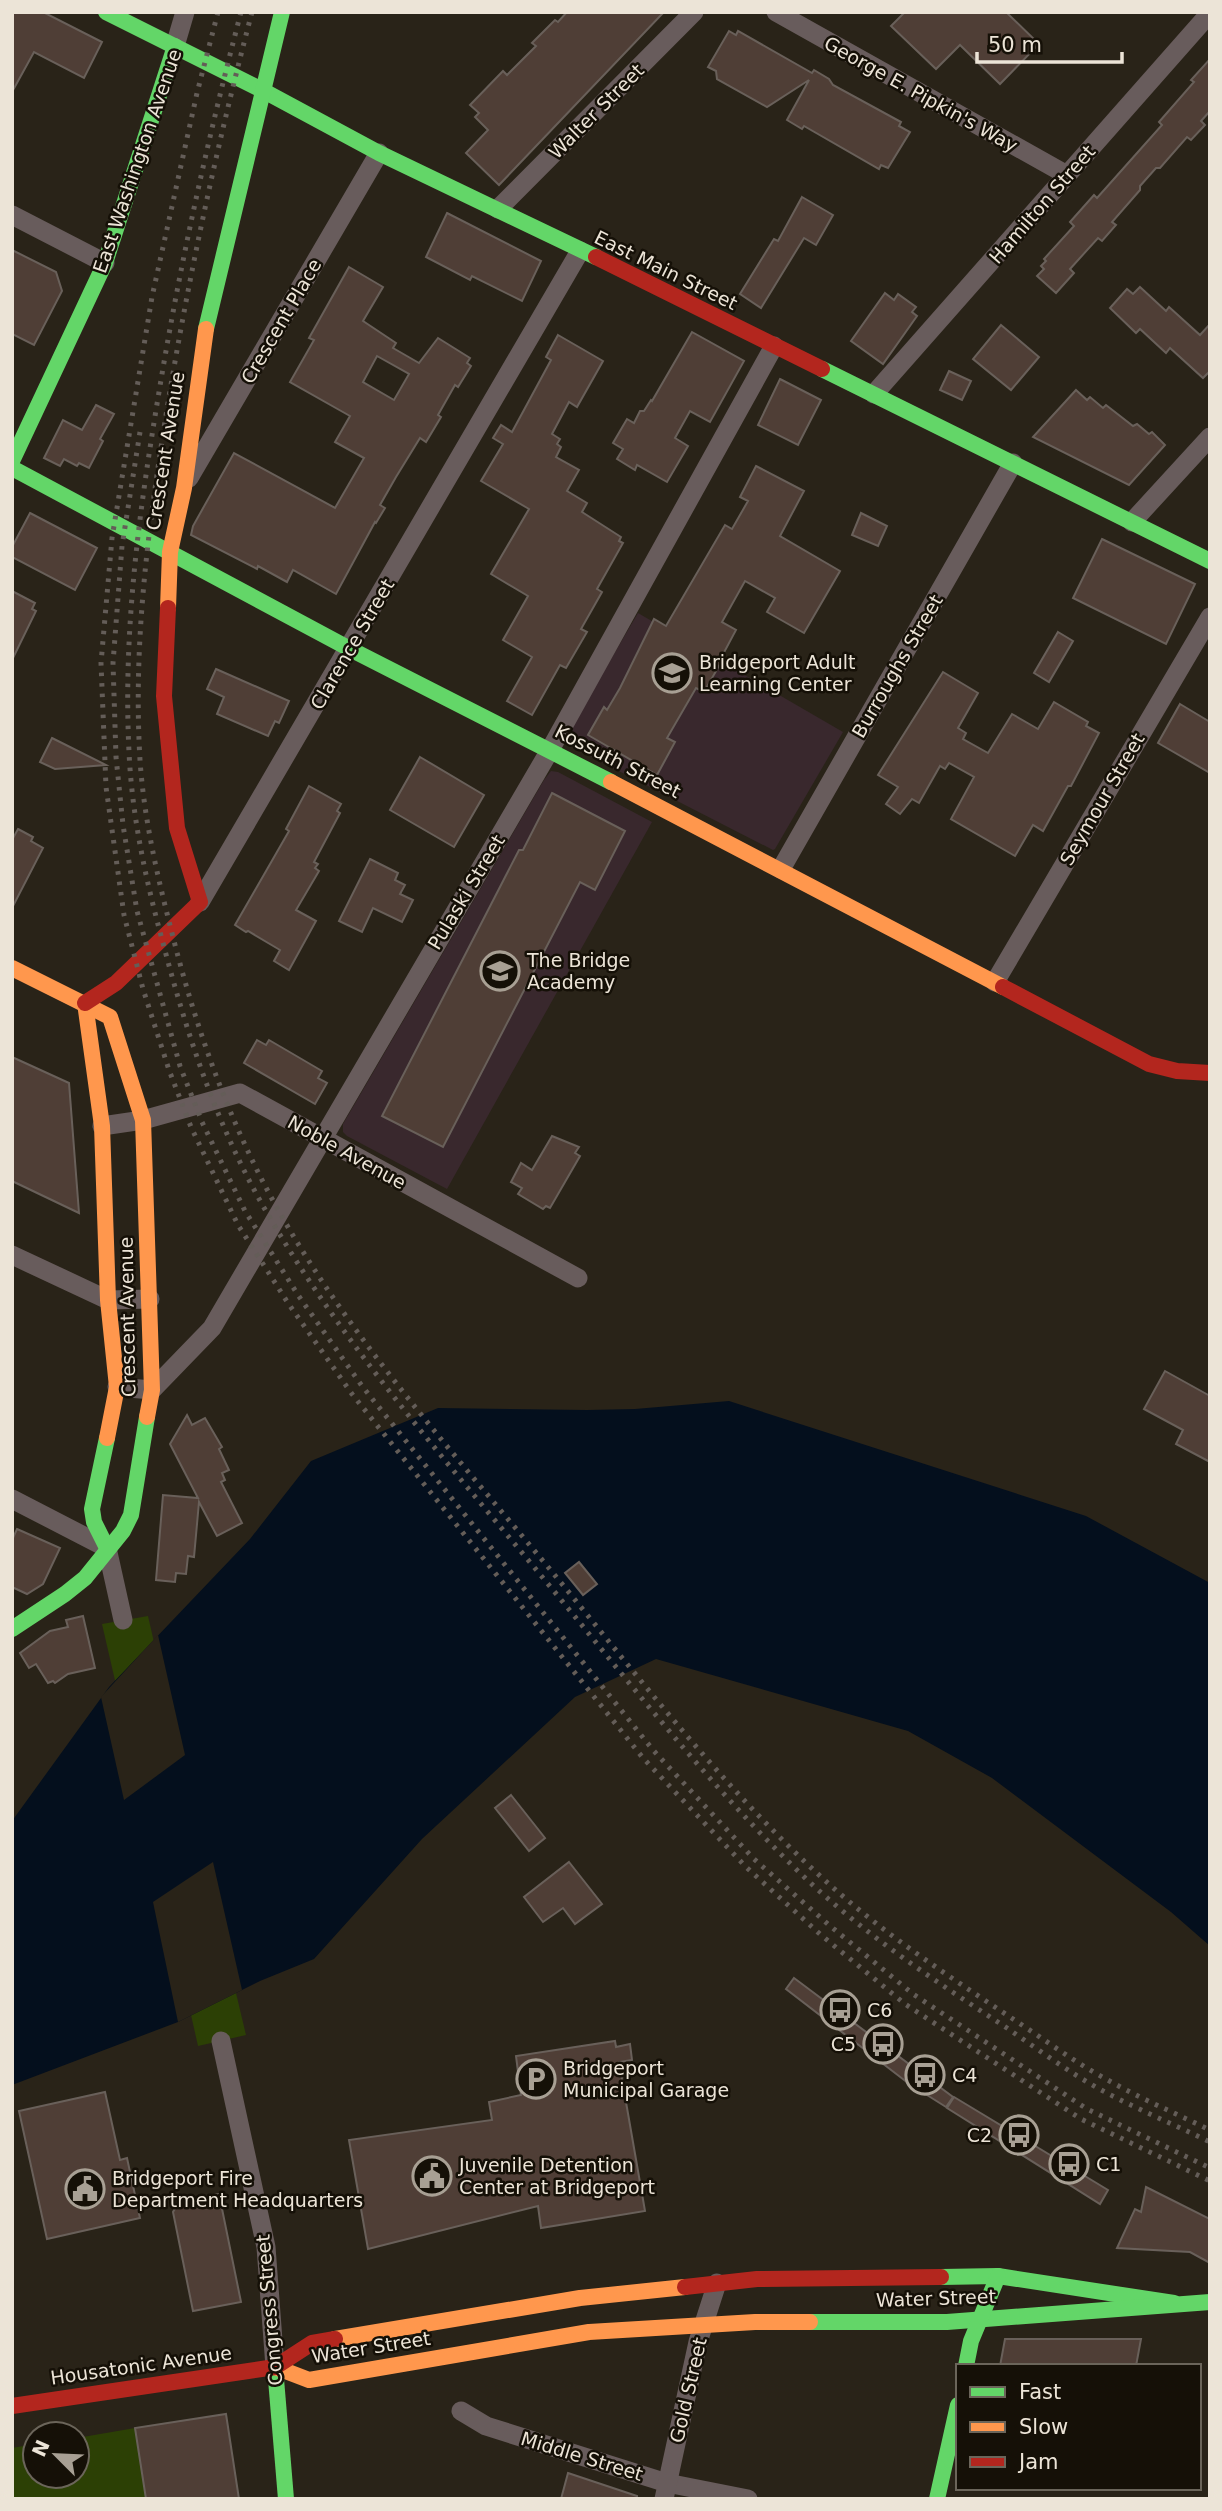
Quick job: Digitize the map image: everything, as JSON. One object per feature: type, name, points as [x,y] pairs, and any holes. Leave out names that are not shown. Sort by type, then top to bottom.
[{"type":"main road","name":"East Main Street","points":[[106,12],[262,90],[379,153],[498,209],[1210,561]]},
{"type":"main road","name":"Crescent Avenue","points":[[200,902],[177,828],[164,696],[170,552],[184,488],[202,346],[282,12]]},
{"type":"main road","name":"East Washington Avenue","points":[[12,461],[105,263],[175,46]]},
{"type":"main road","name":"Kossuth Street","points":[[12,468],[350,649],[781,869],[1149,1064],[1177,1072],[1210,1073]]},
{"type":"main road","name":"Clarence Street","points":[[85,1003],[116,983],[200,902]]},
{"type":"main road","points":[[12,968],[85,1003]]},
{"type":"main road","name":"Crescent Avenue","points":[[85,1003],[110,1017],[143,1120],[152,1390],[131,1515],[121,1536],[107,1548],[94,1522],[92,1509],[117,1387],[108,1300],[99,1085],[85,1003]]},
{"type":"main road","points":[[12,1629],[77,1584],[93,1569],[107,1548]]},
{"type":"main road","points":[[966,2364],[971,2342],[998,2276]]},
{"type":"main road","name":"Water Street","points":[[275,2367],[312,2343],[580,2298],[757,2279],[998,2276],[1174,2302]]},
{"type":"main road","name":"Water Street","points":[[275,2367],[309,2380],[589,2332],[703,2325],[980,2319],[1174,2302],[1210,2302]]},
{"type":"main road","name":"Housatonic Avenue","points":[[12,2406],[275,2367]]},
{"type":"main road","name":"Congress Street","points":[[275,2367],[286,2499]]},
{"type":"main road","points":[[937,2499],[956,2414]]},
{"type":"street","name":"East Washington Avenue","points":[[175,46],[185,12]]},
{"type":"street","name":"Walter Street","points":[[498,209],[694,12]]},
{"type":"street","name":"George E. Pipkin's Way","points":[[776,12],[1067,175]]},
{"type":"street","name":"Hamilton Street","points":[[874,394],[1210,13]]},
{"type":"street","name":"Crescent Place","points":[[184,488],[379,153]]},
{"type":"street","points":[[12,215],[105,263]]},
{"type":"street","name":"Clarence Street","points":[[200,902],[580,251]]},
{"type":"street","name":"Pulaski Street","points":[[152,1390],[212,1328],[550,750],[774,346]]},
{"type":"street","points":[[1132,522],[1210,436]]},
{"type":"street","name":"Burroughs Street","points":[[781,869],[1013,463]]},
{"type":"street","name":"Seymour Street","points":[[995,982],[1210,617]]},
{"type":"street","name":"Noble Avenue","points":[[102,1126],[143,1120],[240,1093],[578,1278]]},
{"type":"street","points":[[12,1255],[108,1300],[150,1299]]},
{"type":"street","points":[[117,1387],[152,1390]]},
{"type":"street","points":[[12,1499],[107,1548],[123,1620]]},
{"type":"street","name":"Congress Street","points":[[221,2041],[266,2247],[275,2367]]},
{"type":"street","name":"Gold Street","points":[[665,2491],[703,2325],[717,2283]]},
{"type":"street","name":"Middle Street","points":[[461,2411],[486,2426],[665,2491],[748,2499]]},
{"type":"shaded area","name":"Bridgeport Adult Learning Center","points":[[638,613],[843,732],[775,849],[568,745],[568,732]]},
{"type":"shaded area","name":"The Bridge Academy","points":[[551,771],[558,772],[652,822],[447,1189],[347,1136],[343,1132],[343,1124]]},
{"type":"green space","points":[[148,1616],[180,1756],[140,1789],[102,1624]]},
{"type":"green space","points":[[206,1867],[246,2035],[198,2046],[165,1899]]},
{"type":"green space","points":[[135,2428],[146,2499],[12,2499],[12,2448],[21,2446],[21,2490],[91,2490],[91,2436]]},
{"type":"water","points":[[729,1401],[1086,1516],[1210,1583],[1210,1946],[1171,1912],[992,1778],[908,1731],[656,1659],[575,1697],[422,1839],[314,1959],[260,1981],[178,2022],[12,2085],[12,1821],[109,1687],[250,1539],[311,1461],[438,1408],[635,1409]]},
{"type":"pier","points":[[158,1635],[185,1755],[124,1800],[101,1697]]},
{"type":"pier","points":[[213,1862],[242,1990],[178,2022],[153,1902]]},
{"type":"building","points":[[12,12],[43,12],[102,42],[84,78],[34,52],[12,92]]},
{"type":"building","points":[[567,12],[664,12],[499,185],[466,153],[488,130],[475,117],[479,113],[470,105],[503,71],[507,75],[536,46],[532,43]]},
{"type":"building","points":[[905,12],[1006,12],[1039,44],[1000,84],[960,45],[936,69],[891,26]]},
{"type":"building","points":[[729,31],[736,35],[738,31],[812,73],[814,70],[829,79],[833,85],[901,122],[899,126],[910,132],[888,168],[881,165],[879,169],[804,126],[802,129],[787,120],[809,80],[767,107],[717,79],[716,71],[708,67]]},
{"type":"building","points":[[1210,59],[1210,111],[1201,121],[1205,125],[1191,140],[1187,137],[1140,186],[1140,190],[1112,222],[1116,225],[1102,241],[1098,238],[1070,269],[1074,273],[1056,293],[1037,276],[1044,269],[1041,266],[1046,261],[1044,259],[1074,226],[1070,222],[1094,195],[1097,198],[1162,125],[1159,122]]},
{"type":"building","points":[[802,197],[833,215],[816,245],[804,238],[761,308],[740,294],[774,239],[778,241]]},
{"type":"building","points":[[447,213],[541,261],[522,301],[472,276],[470,280],[426,257]]},
{"type":"building","points":[[12,250],[56,272],[62,291],[34,345],[12,334]]},
{"type":"building","points":[[349,267],[383,287],[363,321],[396,343],[393,348],[419,363],[438,338],[470,358],[467,363],[471,366],[458,387],[455,385],[426,442],[420,438],[396,477],[380,505],[385,508],[336,594],[293,570],[287,582],[191,535],[193,526],[234,453],[335,508],[364,458],[335,442],[350,416],[290,382],[314,340],[309,338]],"holes":[[[377,356],[409,374],[394,400],[363,382]]]},
{"type":"building","points":[[1140,287],[1166,311],[1169,307],[1200,335],[1210,324],[1210,371],[1203,378],[1170,348],[1166,353],[1140,329],[1136,333],[1110,308],[1127,289],[1133,294]]},
{"type":"building","points":[[885,293],[894,300],[898,294],[916,307],[912,312],[917,316],[883,364],[851,341]]},
{"type":"building","points":[[1001,325],[1039,357],[1011,390],[973,359]]},
{"type":"building","points":[[692,332],[744,361],[710,422],[690,411],[675,438],[688,446],[667,482],[637,465],[635,470],[617,459],[623,449],[613,443],[627,419],[634,423],[640,411],[644,411],[652,401]]},
{"type":"building","points":[[558,335],[603,361],[577,407],[569,402],[552,434],[560,439],[557,444],[561,447],[556,457],[579,470],[567,491],[587,503],[582,512],[621,537],[619,541],[623,543],[597,589],[602,592],[581,629],[587,632],[566,668],[560,665],[532,715],[507,701],[532,657],[503,640],[528,596],[491,574],[529,509],[481,481],[503,444],[493,438],[501,425],[512,432],[551,360],[546,357]]},
{"type":"building","points":[[949,371],[971,381],[962,400],[940,390]]},
{"type":"building","points":[[780,379],[821,400],[798,445],[758,425]]},
{"type":"building","points":[[1076,390],[1087,400],[1090,397],[1103,408],[1106,405],[1133,426],[1137,424],[1149,434],[1152,432],[1165,445],[1129,485],[1033,437]]},
{"type":"building","points":[[96,405],[114,414],[100,439],[103,441],[89,468],[79,463],[77,466],[64,459],[60,466],[44,458],[63,420],[82,430]]},
{"type":"building","points":[[756,466],[804,491],[780,536],[840,571],[804,633],[767,612],[775,598],[745,581],[722,622],[736,630],[721,658],[723,659],[704,692],[696,688],[667,738],[675,742],[657,775],[588,735],[604,707],[607,710],[620,688],[654,619],[666,626],[725,525],[732,529],[748,501],[740,497]]},
{"type":"building","points":[[30,513],[97,548],[75,590],[12,557],[12,547]]},
{"type":"building","points":[[861,513],[887,526],[878,546],[852,535]]},
{"type":"building","points":[[1102,539],[1195,584],[1166,644],[1073,598]]},
{"type":"building","points":[[12,591],[35,603],[32,609],[36,611],[12,660]]},
{"type":"building","points":[[1058,632],[1073,641],[1049,682],[1034,673]]},
{"type":"building","points":[[216,669],[289,701],[279,723],[275,721],[268,736],[217,714],[224,697],[207,689]]},
{"type":"building","points":[[943,672],[978,693],[958,728],[966,733],[963,739],[988,753],[1012,714],[1038,729],[1054,702],[1088,722],[1086,726],[1099,733],[1043,831],[1033,825],[1015,856],[951,819],[974,777],[949,763],[945,769],[940,766],[919,803],[912,799],[900,814],[886,804],[898,787],[878,775]]},
{"type":"building","points":[[1180,704],[1210,722],[1210,773],[1158,743]]},
{"type":"building","points":[[52,738],[106,765],[55,769],[40,762]]},
{"type":"building","points":[[420,757],[484,795],[454,847],[390,810]]},
{"type":"building","points":[[309,786],[341,804],[337,811],[340,813],[314,862],[318,864],[315,868],[319,871],[296,910],[316,921],[289,970],[274,961],[280,950],[235,925],[289,831],[286,829]]},
{"type":"building","points":[[552,793],[625,831],[595,890],[580,882],[443,1147],[382,1116],[519,850],[523,850]]},
{"type":"building","points":[[18,829],[33,837],[31,841],[43,848],[12,908],[12,840]]},
{"type":"building","points":[[370,859],[398,873],[395,880],[405,885],[400,894],[413,900],[402,922],[373,908],[362,932],[339,921]]},
{"type":"building","points":[[257,1040],[266,1045],[269,1040],[322,1071],[318,1078],[327,1083],[315,1104],[244,1063]]},
{"type":"building","points":[[12,1057],[69,1083],[79,1213],[12,1181]]},
{"type":"building","points":[[552,1136],[579,1147],[575,1153],[580,1156],[550,1208],[546,1206],[543,1209],[518,1194],[522,1188],[511,1182],[521,1163],[532,1170]]},
{"type":"building","points":[[1165,1371],[1210,1396],[1210,1462],[1176,1444],[1183,1430],[1144,1409]]},
{"type":"building","points":[[187,1415],[192,1425],[205,1418],[222,1447],[219,1449],[229,1470],[222,1473],[225,1480],[221,1482],[242,1523],[217,1536],[199,1502],[194,1557],[188,1556],[186,1574],[176,1573],[175,1582],[156,1580],[163,1495],[198,1498],[170,1444]]},
{"type":"building","points":[[17,1529],[60,1548],[43,1584],[27,1594],[12,1587],[12,1540]]},
{"type":"building","points":[[579,1562],[597,1584],[583,1595],[565,1573]]},
{"type":"building","points":[[83,1616],[95,1668],[68,1674],[55,1683],[48,1683],[36,1664],[29,1668],[20,1653],[50,1631],[68,1627],[66,1620]]},
{"type":"building","points":[[511,1795],[545,1838],[529,1851],[495,1808]]},
{"type":"building","points":[[569,1862],[602,1904],[575,1924],[563,1908],[543,1922],[524,1897]]},
{"type":"building","points":[[794,1978],[953,2097],[946,2107],[908,2083],[786,1989]]},
{"type":"building","name":"Juvenile Detention Center at Bridgeport","points":[[615,2041],[616,2047],[630,2044],[632,2060],[619,2062],[645,2211],[541,2228],[538,2206],[368,2249],[349,2140],[492,2120],[489,2102],[521,2095],[516,2056]]},
{"type":"building","name":"Bridgeport Fire Department Headquarters","points":[[105,2092],[120,2160],[127,2158],[140,2218],[47,2239],[19,2111]]},
{"type":"building","points":[[954,2097],[1108,2190],[1100,2204],[947,2108]]},
{"type":"building","points":[[1146,2187],[1210,2219],[1210,2263],[1190,2252],[1117,2248],[1135,2209],[1141,2212]]},
{"type":"building","points":[[219,2194],[241,2302],[193,2311],[173,2212],[179,2202]]},
{"type":"building","points":[[1005,2339],[1141,2339],[1136,2364],[1000,2364]]},
{"type":"building","points":[[226,2414],[239,2499],[146,2499],[135,2428]]},
{"type":"building","points":[[568,2473],[637,2496],[637,2499],[561,2499]]},
{"type":"railway","points":[[218,12],[197,93],[152,297],[112,538],[101,663],[106,787],[124,915],[143,989],[191,1127],[238,1225],[288,1303],[352,1394],[643,1758],[746,1867],[821,1935],[905,2004],[1081,2119],[1210,2181]]},
{"type":"railway","points":[[241,12],[196,201],[159,392],[134,571],[128,706],[133,801],[151,896],[192,1041],[215,1105],[242,1167],[289,1250],[396,1400],[703,1771],[767,1840],[848,1916],[1067,2070],[1131,2105],[1210,2142]]},
{"type":"railway","points":[[252,12],[204,212],[166,415],[144,587],[138,716],[145,805],[167,915],[200,1029],[247,1149],[292,1234],[327,1288],[403,1392],[702,1754],[774,1832],[852,1904],[955,1980],[1095,2073],[1210,2130]]},
{"type":"railway","points":[[140,432],[122,546],[113,663],[116,757],[123,825],[137,911],[180,1066],[202,1122],[245,1211],[298,1295],[362,1386],[653,1750],[754,1859],[913,1994],[1087,2109],[1210,2168]]},
{"type":"traffic: fast","points":[[106,12],[262,90],[379,153],[596,257]]},
{"type":"traffic: fast","points":[[206,329],[282,12]]},
{"type":"traffic: fast","points":[[12,461],[105,263],[175,46]]},
{"type":"traffic: fast","points":[[822,369],[1210,561]]},
{"type":"traffic: fast","points":[[12,468],[350,649],[611,782]]},
{"type":"traffic: fast","points":[[12,1629],[85,1578],[123,1531],[131,1515],[147,1417]]},
{"type":"traffic: fast","points":[[107,1438],[92,1509],[94,1522],[107,1548]]},
{"type":"traffic: fast","points":[[966,2364],[971,2341],[998,2276]]},
{"type":"traffic: fast","points":[[941,2277],[998,2276],[1174,2303]]},
{"type":"traffic: fast","points":[[810,2322],[947,2322],[1210,2302]]},
{"type":"traffic: fast","points":[[275,2367],[286,2499]]},
{"type":"traffic: fast","points":[[937,2499],[956,2414]]},
{"type":"traffic: slow","points":[[168,608],[170,552],[184,488],[206,329]]},
{"type":"traffic: slow","points":[[611,782],[1003,987]]},
{"type":"traffic: slow","points":[[12,968],[110,1017],[143,1120],[152,1390],[147,1417]]},
{"type":"traffic: slow","points":[[85,1003],[102,1126],[108,1300],[117,1387],[107,1438]]},
{"type":"traffic: slow","points":[[335,2339],[580,2298],[685,2287]]},
{"type":"traffic: slow","points":[[275,2367],[309,2380],[589,2332],[755,2322],[810,2322]]},
{"type":"traffic: jam","points":[[596,257],[822,369]]},
{"type":"traffic: jam","points":[[85,1003],[116,983],[200,902],[177,828],[164,696],[168,608]]},
{"type":"traffic: jam","points":[[1003,987],[1149,1064],[1177,1071],[1210,1073]]},
{"type":"traffic: jam","points":[[685,2287],[757,2279],[941,2277]]},
{"type":"traffic: jam","points":[[12,2406],[275,2367],[312,2343],[335,2339]]},
{"type":"place","name":"Bridgeport Adult Learning Center","points":[[672,673]]},
{"type":"place","name":"The Bridge Academy","points":[[500,971]]},
{"type":"place","name":"C6","points":[[840,2010]]},
{"type":"place","name":"C5","points":[[883,2044]]},
{"type":"place","name":"C4","points":[[925,2075]]},
{"type":"place","name":"Bridgeport Municipal Garage","points":[[536,2079]]},
{"type":"place","name":"C2","points":[[1019,2135]]},
{"type":"place","name":"C1","points":[[1069,2164]]},
{"type":"place","name":"Juvenile Detention Center at Bridgeport","points":[[432,2176]]},
{"type":"place","name":"Bridgeport Fire Department Headquarters","points":[[85,2189]]}]
